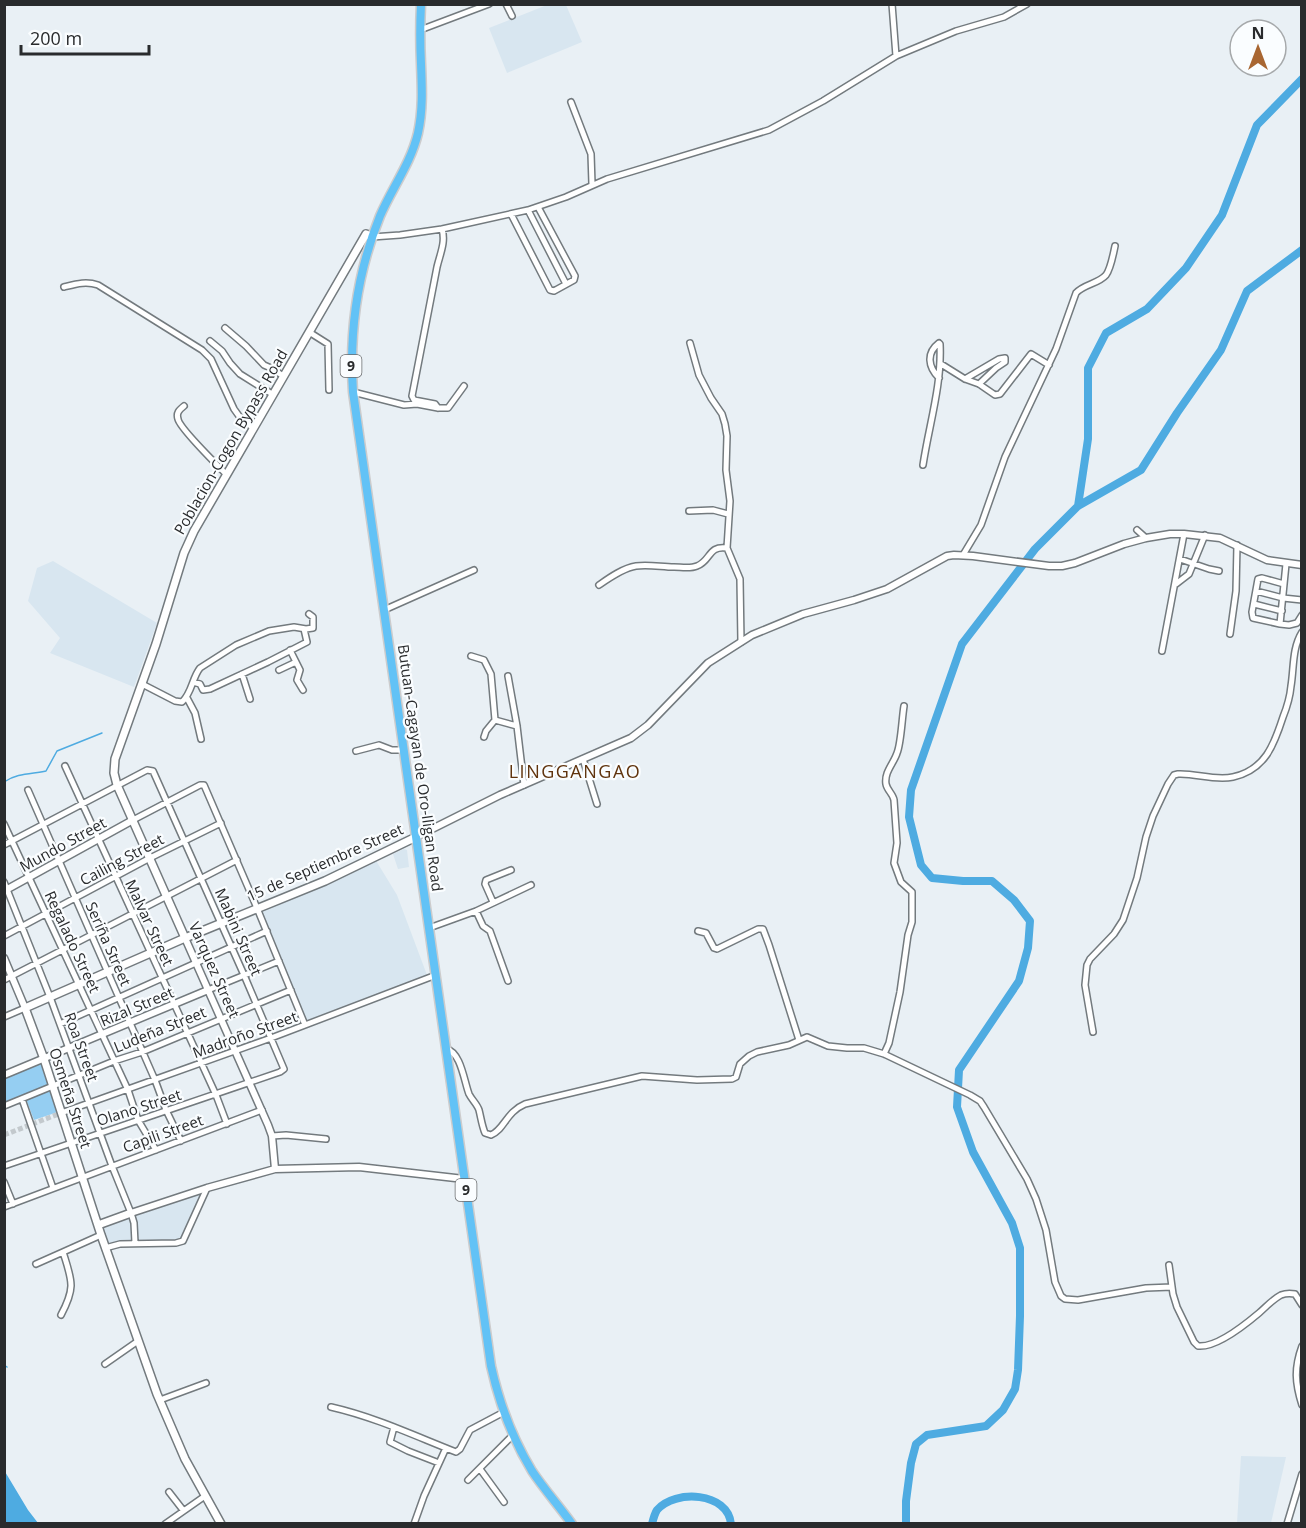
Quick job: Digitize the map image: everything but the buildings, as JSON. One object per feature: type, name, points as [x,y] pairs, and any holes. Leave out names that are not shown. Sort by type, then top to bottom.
[{"type":"highway","name":"Butuan-Cagayan de Oro-Iligan Road","points":[[421,4],[422,110],[410,158],[385,206],[372,237],[361,274],[354,314],[351,358],[353,392],[488,1347],[495,1382],[513,1434],[533,1472],[572,1524]]},
{"type":"main road","name":"Poblacion-Cogon Bypass Road","points":[[117,785],[114,773],[115,759],[189,542],[226,474],[366,234],[372,237]]},
{"type":"main road","name":"Varquez Street","points":[[117,785],[185,938]]},
{"type":"main road","name":"15 de Septiembre Street","points":[[25,1008],[185,938],[325,881],[416,837]]},
{"type":"main road","name":"Osmeña Street","points":[[25,1008],[44,1059],[105,1248],[160,1400],[184,1460],[221,1524]]},
{"type":"main road","points":[[98,1225],[131,1213]]},
{"type":"street","points":[[420,30],[489,4]]},
{"type":"street","points":[[506,4],[512,16]]},
{"type":"street","points":[[892,4],[896,56]]},
{"type":"street","points":[[372,237],[442,229],[528,210],[592,184],[777,126],[830,97],[896,56],[956,31],[1004,17],[1027,4]]},
{"type":"street","points":[[570,102],[591,154],[592,184]]},
{"type":"street","points":[[511,214],[550,290],[554,291],[575,278],[538,207]]},
{"type":"street","points":[[528,210],[566,284]]},
{"type":"street","points":[[438,408],[435,404],[414,400],[411,396],[443,247],[442,229]]},
{"type":"street","points":[[963,555],[981,525],[1005,457],[1049,365],[1076,293],[1107,274],[1116,246]]},
{"type":"street","points":[[64,287],[88,282],[98,285],[202,350],[212,359],[234,409],[253,428]]},
{"type":"street","points":[[225,328],[264,365],[283,376]]},
{"type":"street","points":[[309,332],[328,344],[329,390]]},
{"type":"street","points":[[210,341],[222,351],[240,374],[272,394]]},
{"type":"street","points":[[690,343],[699,375],[724,419],[727,436],[726,470],[730,501],[727,548],[740,579],[741,642]]},
{"type":"street","points":[[923,465],[939,378],[941,364],[939,343],[936,344],[929,359],[932,370],[939,378]]},
{"type":"street","points":[[941,364],[993,394],[998,394],[1031,354],[1049,365]]},
{"type":"street","points":[[964,379],[999,359],[1005,358],[1005,362],[979,384]]},
{"type":"street","points":[[353,392],[404,405],[417,404],[448,408],[464,386]]},
{"type":"street","points":[[183,406],[178,412],[177,418],[180,423],[226,474]]},
{"type":"street","points":[[688,511],[710,509],[728,514]]},
{"type":"street","points":[[1137,530],[1146,538]]},
{"type":"street","name":"15 de Septiembre Street","points":[[416,837],[524,785],[637,735],[708,663],[764,629],[803,614],[887,589],[947,556],[963,555],[1043,566],[1069,565],[1125,543],[1170,534],[1184,534],[1221,538],[1257,556],[1287,564],[1302,565]]},
{"type":"street","points":[[1162,651],[1184,534]]},
{"type":"street","points":[[1176,584],[1187,576],[1205,535]]},
{"type":"street","points":[[1230,634],[1236,591],[1237,545]]},
{"type":"street","points":[[598,585],[634,567],[697,566],[714,549],[727,548]]},
{"type":"street","points":[[1180,559],[1219,571]]},
{"type":"street","points":[[1280,624],[1287,564]]},
{"type":"street","points":[[384,609],[474,570]]},
{"type":"street","points":[[1284,584],[1259,578],[1252,612],[1254,618],[1289,625],[1294,624],[1302,615]]},
{"type":"street","points":[[1256,591],[1302,600]]},
{"type":"street","points":[[1254,604],[1282,611]]},
{"type":"street","points":[[142,684],[182,702],[187,698],[200,668],[236,645],[273,631],[294,627],[313,628],[313,617],[309,614]]},
{"type":"street","points":[[192,682],[200,684],[203,690],[208,690],[242,674],[308,642],[304,629]]},
{"type":"street","points":[[1093,1032],[1085,985],[1087,965],[1123,920],[1140,867],[1146,837],[1168,784],[1178,774],[1215,778],[1233,777],[1250,770],[1264,758],[1274,744],[1288,700],[1295,646],[1302,632]]},
{"type":"street","points":[[290,650],[300,670],[297,680],[303,690]]},
{"type":"street","points":[[471,656],[484,660],[492,678],[493,723],[484,737]]},
{"type":"street","points":[[279,670],[296,662]]},
{"type":"street","points":[[242,674],[250,699]]},
{"type":"street","points":[[508,676],[524,785]]},
{"type":"street","points":[[187,698],[195,713],[201,739]]},
{"type":"street","points":[[884,1054],[889,1043],[900,992],[912,918],[912,892],[901,882],[894,863],[897,843],[894,800],[886,782],[888,771],[897,753],[904,706]]},
{"type":"street","points":[[493,723],[517,726]]},
{"type":"street","points":[[356,751],[379,745],[392,750],[403,750]]},
{"type":"street","points":[[583,759],[597,804]]},
{"type":"street","name":"Malvar Street","points":[[65,766],[216,1095],[227,1124]]},
{"type":"street","name":"Mabini Street","points":[[117,785],[147,770],[154,772],[257,1004],[283,1067],[280,1072]]},
{"type":"street","points":[[4,845],[117,785]]},
{"type":"street","points":[[133,820],[200,785],[205,786],[305,1025]]},
{"type":"street","name":"Seriña Street","points":[[28,790],[181,1141]]},
{"type":"street","name":"Mundo Street","points":[[5,887],[28,878],[133,820]]},
{"type":"street","name":"Cailing Street","points":[[4,936],[221,823]]},
{"type":"street","name":"Regalado Street","points":[[4,824],[128,1090],[138,1120],[156,1150]]},
{"type":"street","points":[[4,980],[237,860]]},
{"type":"street","points":[[493,903],[485,884],[486,880],[510,870]]},
{"type":"street","points":[[429,928],[493,903],[531,885]]},
{"type":"street","name":"Roa Street","points":[[5,887],[50,997],[131,1213],[135,1243]]},
{"type":"street","points":[[476,910],[482,925],[490,931],[508,981]]},
{"type":"street","points":[[698,931],[706,933],[714,948],[717,949],[756,930],[763,929],[799,1040]]},
{"type":"street","points":[[60,1024],[267,931]]},
{"type":"street","name":"Varquez Street","points":[[185,938],[262,1110],[272,1136],[275,1168]]},
{"type":"street","name":"Osmeña Street","points":[[4,958],[25,1008]]},
{"type":"street","name":"Rizal Street","points":[[4,1075],[279,961]]},
{"type":"street","name":"Madroño Street","points":[[61,1113],[201,1064],[435,975]]},
{"type":"street","name":"Ludeña Street","points":[[4,1106],[291,990]]},
{"type":"street","name":"15 de Septiembre Street","points":[[4,1017],[25,1008]]},
{"type":"street","points":[[446,1049],[451,1050],[456,1057],[470,1095],[479,1109],[484,1131],[491,1135],[497,1132],[512,1111],[525,1104],[642,1076],[697,1080],[732,1079],[736,1077],[740,1064],[749,1056],[789,1045],[804,1037],[828,1046],[869,1049],[981,1101],[1027,1179],[1036,1199],[1046,1230],[1055,1282],[1061,1296],[1065,1299],[1078,1300],[1146,1288],[1172,1287]]},
{"type":"street","name":"Olano Street","points":[[4,1166],[280,1072]]},
{"type":"street","points":[[22,1099],[53,1188]]},
{"type":"street","name":"Capili Street","points":[[4,1207],[262,1110]]},
{"type":"street","points":[[272,1136],[326,1139]]},
{"type":"street","points":[[131,1213],[275,1168],[359,1167],[464,1179]]},
{"type":"street","points":[[4,1182],[13,1203]]},
{"type":"street","points":[[105,1248],[120,1244],[183,1241],[207,1188]]},
{"type":"street","points":[[36,1264],[101,1235]]},
{"type":"street","points":[[61,1315],[72,1288],[63,1252]]},
{"type":"street","points":[[1170,1265],[1177,1307],[1198,1346],[1211,1345],[1231,1334],[1282,1294],[1295,1294],[1302,1305]]},
{"type":"street","points":[[105,1364],[138,1341]]},
{"type":"street","points":[[1302,1346],[1295,1378],[1302,1405]]},
{"type":"street","points":[[160,1400],[206,1383]]},
{"type":"street","points":[[331,1407],[359,1414],[456,1452],[459,1451],[470,1430],[504,1412]]},
{"type":"street","points":[[394,1427],[390,1442],[439,1463]]},
{"type":"street","points":[[468,1480],[513,1434]]},
{"type":"street","points":[[414,1524],[446,1448]]},
{"type":"street","points":[[480,1469],[504,1502]]},
{"type":"street","points":[[1287,1524],[1302,1474]]},
{"type":"street","points":[[170,1492],[183,1510]]},
{"type":"street","points":[[165,1524],[205,1496]]},
{"type":"shaded area","points":[[547,5],[566,5],[582,42],[507,73],[489,28]]},
{"type":"shaded area","points":[[53,561],[157,623],[134,687],[50,653],[60,638],[28,601],[37,568]]},
{"type":"shaded area","points":[[407,850],[409,867],[398,869],[393,854]]},
{"type":"shaded area","points":[[375,859],[397,895],[427,975],[306,1022],[260,911]]},
{"type":"shaded area","points":[[41,1063],[48,1086],[5,1103],[5,1078]]},
{"type":"shaded area","points":[[50,1090],[58,1112],[34,1120],[26,1099]]},
{"type":"shaded area","points":[[205,1189],[181,1241],[106,1245],[100,1225]]},
{"type":"shaded area","points":[[1241,1456],[1286,1457],[1271,1523],[1237,1523]]},
{"type":"shaded area","points":[[4,1470],[28,1510],[38,1523],[5,1523]]},
{"type":"waterway","points":[[1078,506],[1088,439],[1088,368],[1106,333],[1147,309],[1186,268],[1222,215],[1257,125],[1302,79]]},
{"type":"waterway","points":[[906,1524],[906,1501],[916,1444],[927,1435],[986,1426],[1003,1410],[1015,1389],[1020,1316],[1020,1248],[1012,1223],[973,1152],[957,1107],[959,1070],[1019,981],[1028,948],[1030,921],[1014,900],[992,881],[932,878],[921,865],[909,817],[911,790],[962,644],[1035,549],[1078,506],[1141,470],[1221,350],[1247,291],[1302,250]]},
{"type":"waterway","points":[[4,782],[19,775],[46,771],[57,751],[102,733]]},
{"type":"waterway","points":[[652,1524],[657,1510],[665,1503],[688,1497],[700,1497],[721,1505],[728,1513],[731,1524]]},
{"type":"tunnel","points":[[4,1135],[61,1113]]},
{"type":"district","name":"LINGGANGAO","points":[[575,772]]}]
